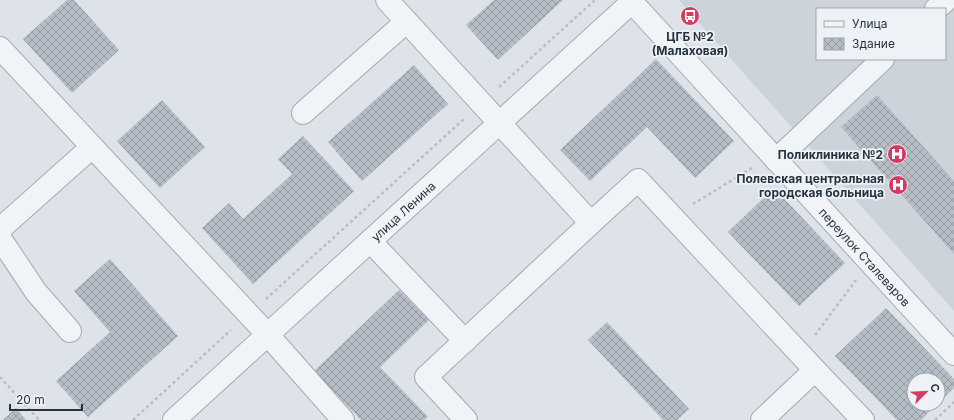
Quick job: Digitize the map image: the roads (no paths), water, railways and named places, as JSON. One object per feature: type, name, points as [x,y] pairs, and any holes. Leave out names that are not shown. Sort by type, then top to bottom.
[{"type":"street","points":[[387,0],[591,223]]},
{"type":"street","points":[[937,8],[946,0]]},
{"type":"street","name":"улица Ленина","points":[[174,420],[499,124],[631,1]]},
{"type":"street","name":"переулок Сталеваров","points":[[631,1],[954,354]]},
{"type":"street","points":[[303,113],[406,22]]},
{"type":"street","points":[[0,48],[268,335],[343,420]]},
{"type":"street","points":[[774,157],[882,60]]},
{"type":"street","points":[[0,229],[92,147]]},
{"type":"street","points":[[466,420],[426,377],[638,180],[863,420]]},
{"type":"street","points":[[0,238],[36,292],[70,331]]},
{"type":"street","points":[[370,241],[465,341]]},
{"type":"street","points":[[762,420],[808,363]]},
{"type":"place","name":"ЦГБ №2 (Малаховая)","points":[[690,16]]},
{"type":"place","name":"Поликлиника №2","points":[[897,154]]},
{"type":"place","name":"Полевская центральная городская больница","points":[[898,185]]}]
